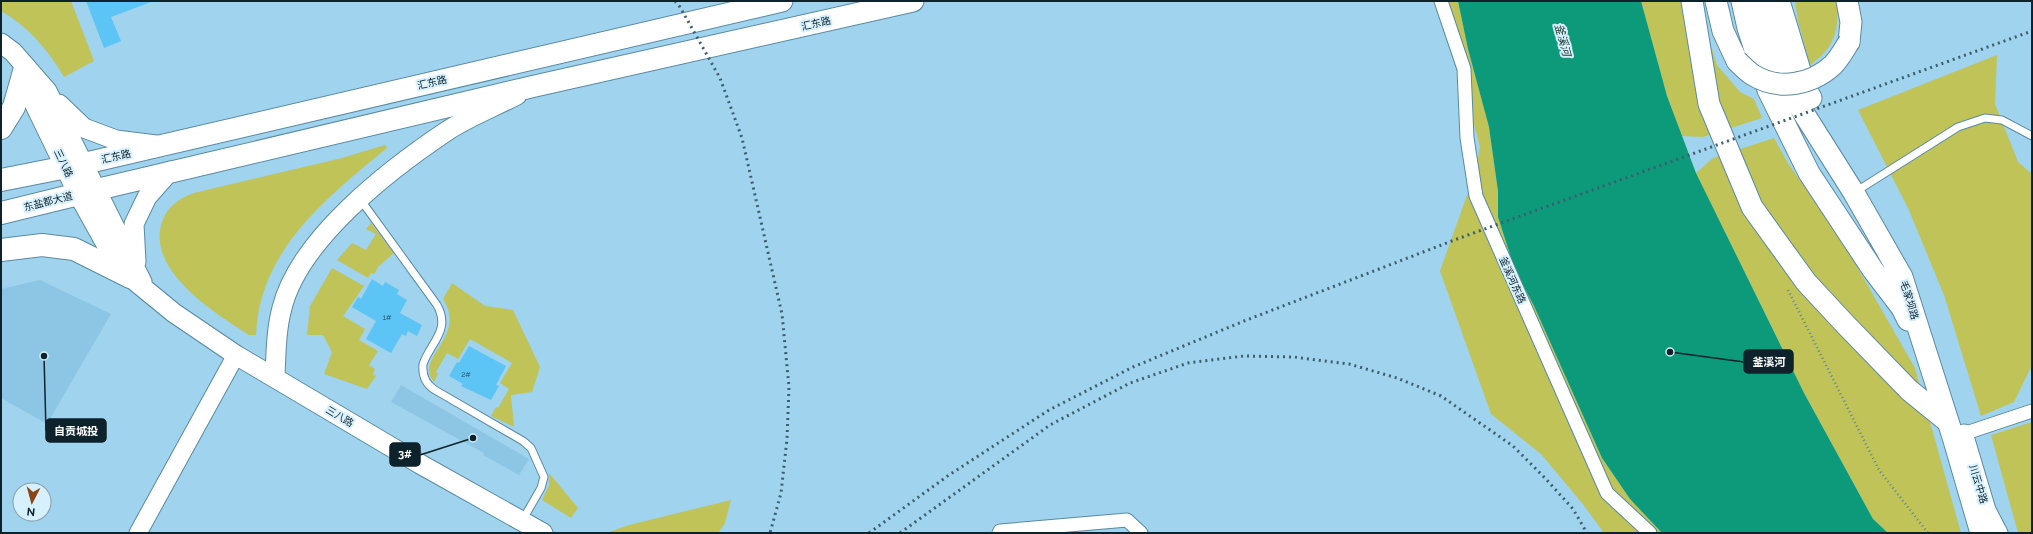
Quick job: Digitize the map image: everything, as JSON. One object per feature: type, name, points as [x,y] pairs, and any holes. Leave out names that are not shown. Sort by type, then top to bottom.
[{"type":"highway","points":[[1,128],[14,108],[25,68]]},
{"type":"highway","points":[[1,180],[74,165]]},
{"type":"highway","name":"东盐都大道","points":[[1,213],[86,192]]},
{"type":"highway","points":[[1,250],[42,244],[74,249],[137,279]]},
{"type":"main road","name":"汇东路","points":[[74,165],[782,1]]},
{"type":"main road","name":"汇东路","points":[[86,192],[535,86],[719,46],[913,1]]},
{"type":"main road","points":[[1692,1],[1709,104],[1752,207],[1806,282],[1909,390],[1954,430]]},
{"type":"main road","points":[[1716,1],[1723,31],[1737,61],[1753,75],[1773,83],[1796,84],[1815,78],[1833,64],[1849,42],[1851,22],[1847,1]]},
{"type":"main road","points":[[1742,1],[1748,28],[1768,90],[1809,173],[1873,270],[1902,308],[1927,357]]},
{"type":"main road","points":[[1758,1],[1764,24],[1797,88]]},
{"type":"main road","name":"毛家坝路","points":[[1779,1],[1797,88],[1902,277],[1927,357],[1954,430]]},
{"type":"main road","points":[[1786,1],[1797,88]]},
{"type":"main road","name":"三八路","points":[[1,44],[12,52],[47,91],[74,165],[117,264],[137,279],[174,313],[236,355],[420,464],[543,533]]},
{"type":"main road","name":"三八路","points":[[25,68],[32,99],[74,165]]},
{"type":"main road","points":[[275,377],[282,308],[290,284],[303,263],[331,226],[359,199],[404,162],[448,130],[535,86]]},
{"type":"main road","name":"毛家坝路","points":[[1797,88],[1863,187],[1911,267],[1981,533]]},
{"type":"main road","points":[[47,91],[84,128],[116,140],[159,146]]},
{"type":"main road","points":[[137,279],[134,224],[147,197],[170,171]]},
{"type":"street","name":"釜溪河东路","points":[[1441,1],[1464,69],[1467,138],[1476,196],[1607,493],[1650,533]]},
{"type":"street","points":[[138,533],[236,355]]},
{"type":"street","points":[[1954,430],[2032,410]]},
{"type":"street","name":"川云中路","points":[[1954,430],[1987,510],[1999,533]]},
{"type":"street","points":[[999,533],[1000,531],[1127,520],[1141,533]]},
{"type":"lane","points":[[1863,187],[1958,126],[1985,118],[2002,120],[2032,136]]},
{"type":"lane","points":[[359,199],[437,305],[442,315],[442,329],[423,364],[422,371],[425,381],[435,390],[523,441],[531,448],[543,473],[544,481],[522,521]]},
{"type":"shaded area","points":[[1,1],[71,1],[94,61],[64,77],[37,40],[20,24],[1,11]]},
{"type":"shaded area","points":[[1442,1],[1458,1],[1468,49],[1489,127],[1498,191],[1498,217],[1515,270],[1534,306],[1602,458],[1630,499],[1662,533],[1604,533],[1582,503],[1541,454],[1491,414],[1440,271],[1475,173],[1480,147]]},
{"type":"shaded area","points":[[1641,1],[1697,1],[1717,65],[1740,92],[1754,99],[1762,118],[1703,137],[1682,136],[1667,96]]},
{"type":"shaded area","points":[[1795,1],[1837,1],[1837,21],[1834,38],[1825,52],[1810,65],[1798,21]]},
{"type":"shaded area","points":[[1997,55],[1995,104],[2018,162],[2032,174],[2032,365],[2014,402],[1981,416],[1944,295],[1908,208],[1858,110]]},
{"type":"shaded area","points":[[1774,138],[1789,165],[1836,230],[1915,368],[1961,533],[1888,533],[1873,519],[1804,393],[1696,173],[1713,158]]},
{"type":"shaded area","points":[[385,145],[387,148],[341,186],[320,207],[300,229],[283,252],[269,277],[260,305],[256,335],[249,335],[202,302],[187,289],[174,273],[164,257],[160,240],[162,222],[170,208],[179,200],[194,193],[342,158]]},
{"type":"shaded area","points":[[371,223],[394,253],[379,266],[374,274],[371,273],[368,278],[337,260],[352,243],[366,250],[376,234],[366,229]]},
{"type":"shaded area","points":[[332,268],[364,286],[343,316],[365,329],[359,340],[378,351],[369,365],[375,369],[373,374],[376,376],[367,389],[324,374],[332,352],[323,335],[307,335],[310,306]]},
{"type":"shaded area","points":[[40,280],[111,314],[47,424],[1,398],[1,289]]},
{"type":"shaded area","points":[[452,283],[485,306],[513,310],[540,367],[532,392],[511,395],[514,427],[491,416],[496,407],[498,408],[509,389],[500,383],[512,363],[470,339],[458,359],[447,353],[436,372],[438,374],[434,382],[429,373],[430,364],[446,336],[449,325],[449,313],[443,299]]},
{"type":"shaded area","points":[[401,385],[529,459],[519,475],[483,455],[484,453],[391,402]]},
{"type":"shaded area","points":[[2032,422],[2032,533],[2018,533],[1991,435]]},
{"type":"shaded area","points":[[549,473],[578,508],[571,518],[542,500],[549,485]]},
{"type":"shaded area","points":[[731,500],[725,523],[718,533],[606,533],[629,525]]},
{"type":"water","points":[[1458,1],[1641,1],[1667,96],[1696,173],[1804,393],[1873,519],[1888,533],[1662,533],[1630,499],[1602,458],[1534,306],[1515,270],[1498,217],[1498,191],[1489,127],[1468,49]]},
{"type":"building","points":[[86,1],[151,2],[111,17],[121,41],[104,48]]},
{"type":"building","points":[[372,279],[383,286],[385,282],[399,290],[397,294],[407,300],[400,313],[422,325],[417,336],[408,331],[406,336],[402,334],[391,353],[366,339],[376,321],[352,307],[358,297],[361,299]]},
{"type":"building","points":[[469,346],[506,366],[496,385],[499,386],[491,400],[461,386],[463,384],[449,376]]},
{"type":"railway","points":[[675,1],[680,7],[720,78],[742,138],[782,314],[789,387],[787,439],[781,493],[770,533]]},
{"type":"railway","points":[[869,533],[949,475],[1049,410],[1133,367],[1244,321],[1457,239],[2032,31]]},
{"type":"railway","points":[[900,533],[1050,425],[1130,383],[1188,363],[1244,356],[1294,357],[1349,364],[1397,378],[1441,396],[1513,446],[1573,509],[1587,533]]},
{"type":"place","name":"釜溪河","points":[[1670,352]]},
{"type":"place","name":"自贡城投","points":[[44,356]]},
{"type":"place","name":"3#","points":[[473,438]]}]
